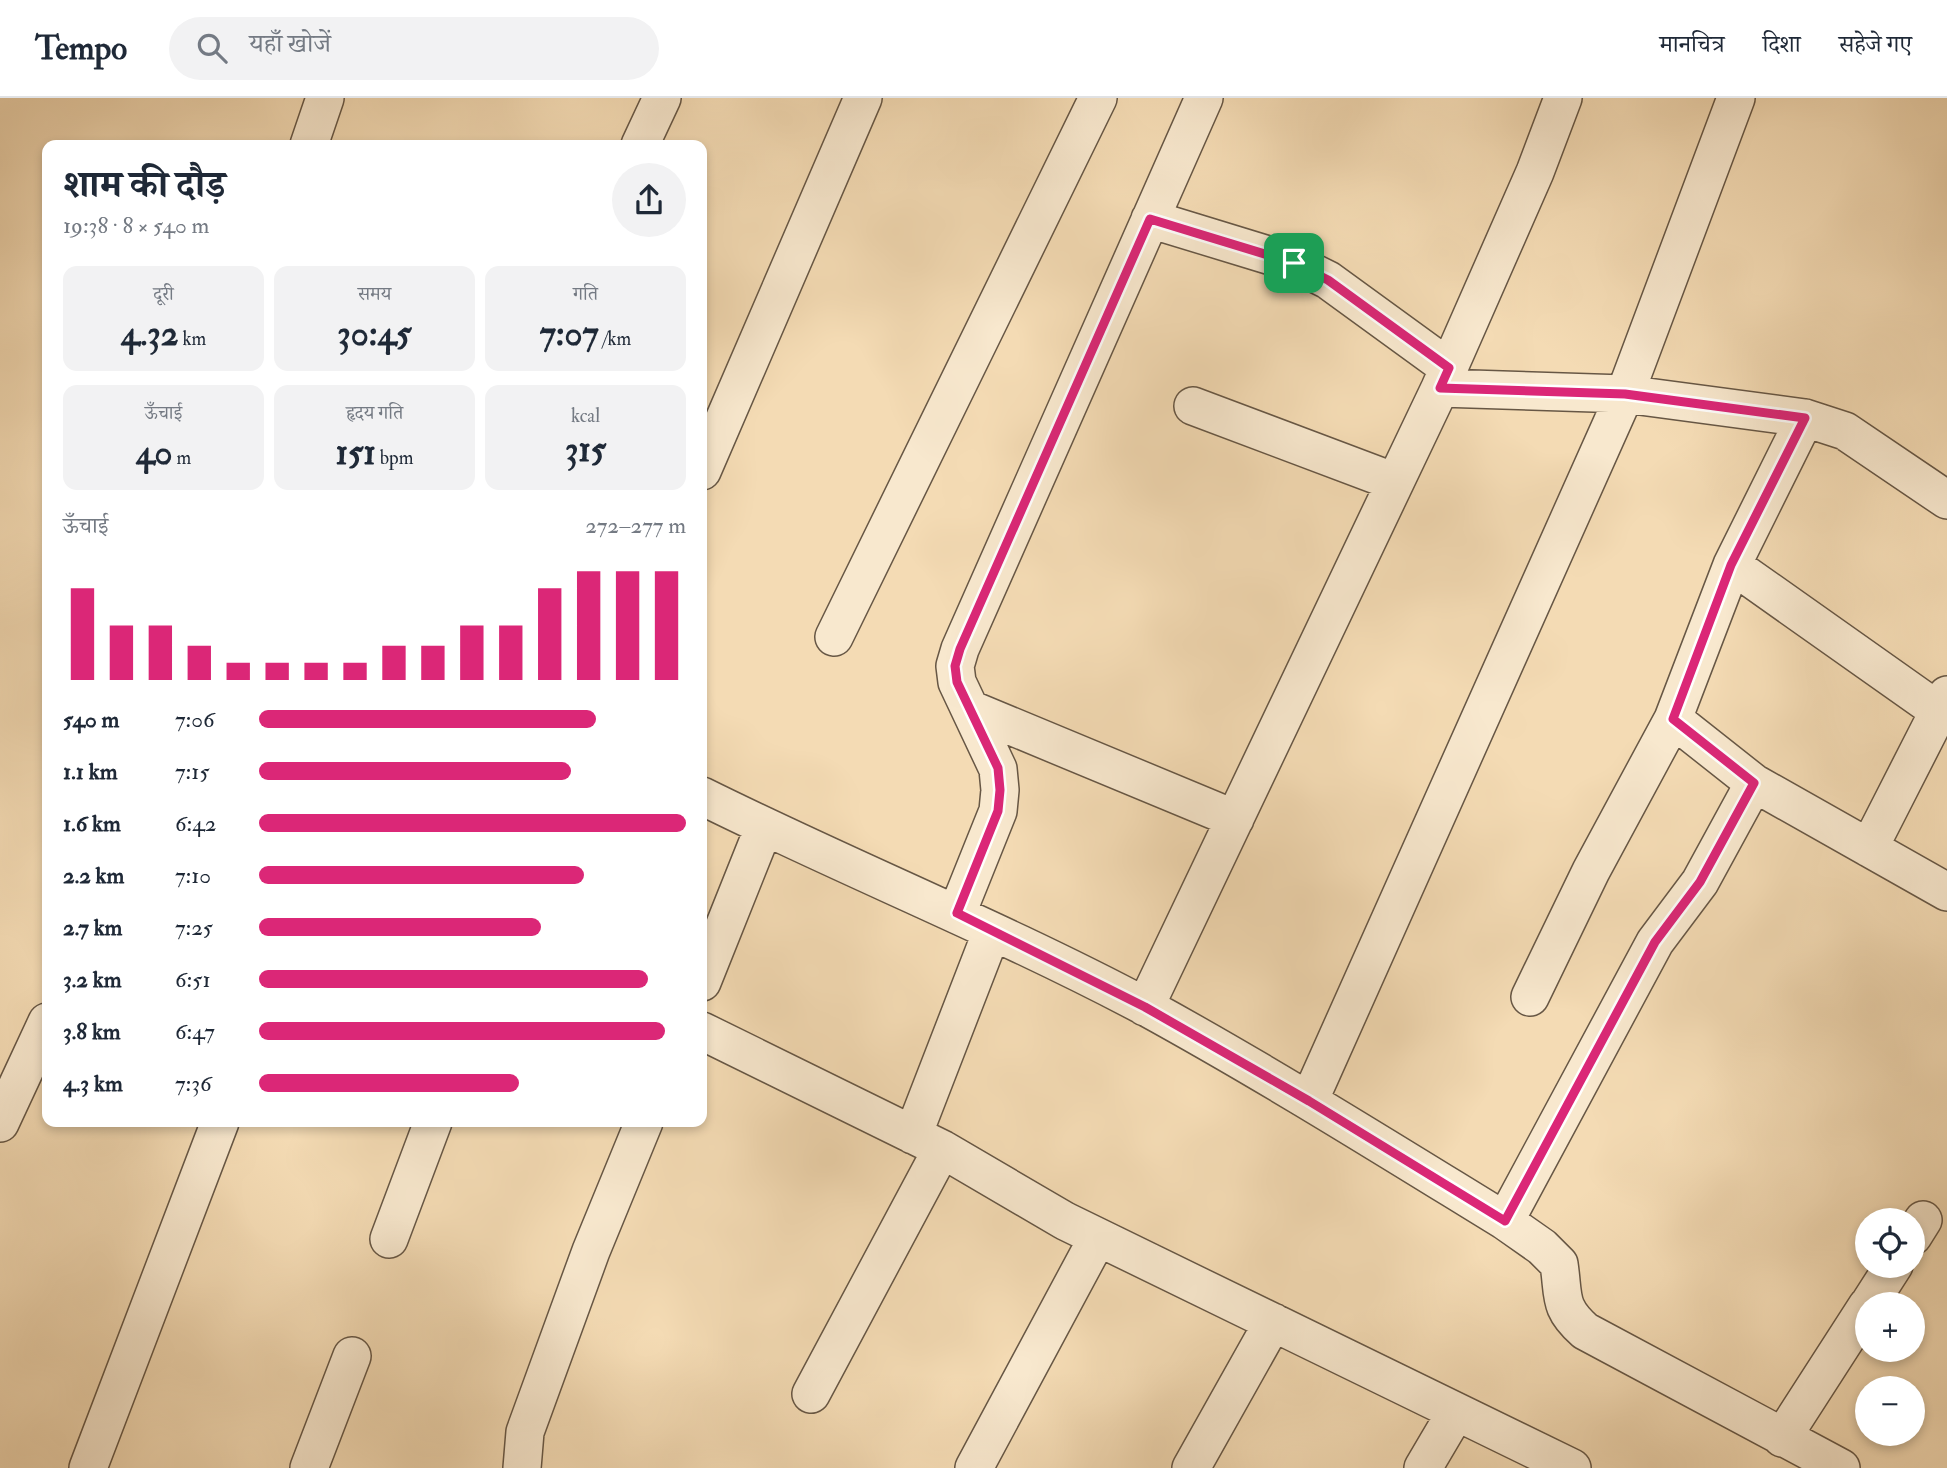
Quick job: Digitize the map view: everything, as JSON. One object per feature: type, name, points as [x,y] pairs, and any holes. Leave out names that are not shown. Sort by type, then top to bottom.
[{"type":"street","points":[[311,140],[326,98]]},
{"type":"street","points":[[642,140],[662,98]]},
{"type":"street","points":[[707,459],[863,98]]},
{"type":"street","points":[[834,637],[1098,98]]},
{"type":"street","points":[[957,913],[998,811],[1000,790],[998,768],[957,682],[955,666],[960,649],[1204,98]]},
{"type":"street","points":[[1145,1007],[1444,378],[1535,172],[1563,98]]},
{"type":"street","points":[[1309,1101],[1625,394],[1736,98]]},
{"type":"street","points":[[1150,219],[1294,263],[1328,280],[1444,378],[1625,394],[1805,418],[1845,431],[1947,500]]},
{"type":"street","points":[[1194,406],[1395,482]]},
{"type":"street","points":[[1530,997],[1591,871],[1673,719],[1731,565],[1805,418]]},
{"type":"street","points":[[1731,565],[1944,707],[1869,848]]},
{"type":"street","points":[[970,709],[1235,818]]},
{"type":"street","points":[[1673,719],[1754,783],[1947,892]]},
{"type":"street","points":[[1505,1221],[1655,942],[1700,882],[1754,783]]},
{"type":"street","points":[[707,798],[764,827],[957,913],[1145,1007],[1309,1101],[1505,1221],[1542,1247],[1559,1264],[1563,1306],[1569,1318],[1585,1331],[1836,1467]]},
{"type":"street","points":[[707,970],[764,827]]},
{"type":"street","points":[[811,1394],[928,1142],[992,931]]},
{"type":"street","points":[[0,1123],[42,1033]]},
{"type":"street","points":[[707,1033],[928,1142],[1065,1221],[1572,1468]]},
{"type":"street","points":[[88,1468],[218,1127]]},
{"type":"street","points":[[388,1238],[431,1127]]},
{"type":"street","points":[[522,1468],[525,1432],[591,1251],[642,1127]]},
{"type":"street","points":[[974,1468],[1098,1237]]},
{"type":"street","points":[[1191,1468],[1273,1322]]},
{"type":"street","points":[[1782,1438],[1855,1325]]},
{"type":"street","points":[[309,1468],[352,1356]]},
{"type":"street","points":[[1423,1468],[1456,1412]]},
{"type":"route","points":[[1150,219],[1294,263],[1328,280],[1449,368],[1440,388],[1625,394],[1805,418],[1731,565],[1673,719],[1754,783],[1700,882],[1655,942],[1505,1221],[1309,1101],[1145,1007],[957,913],[998,811],[1000,790],[998,768],[957,682],[955,666],[960,649],[1150,219]]}]
